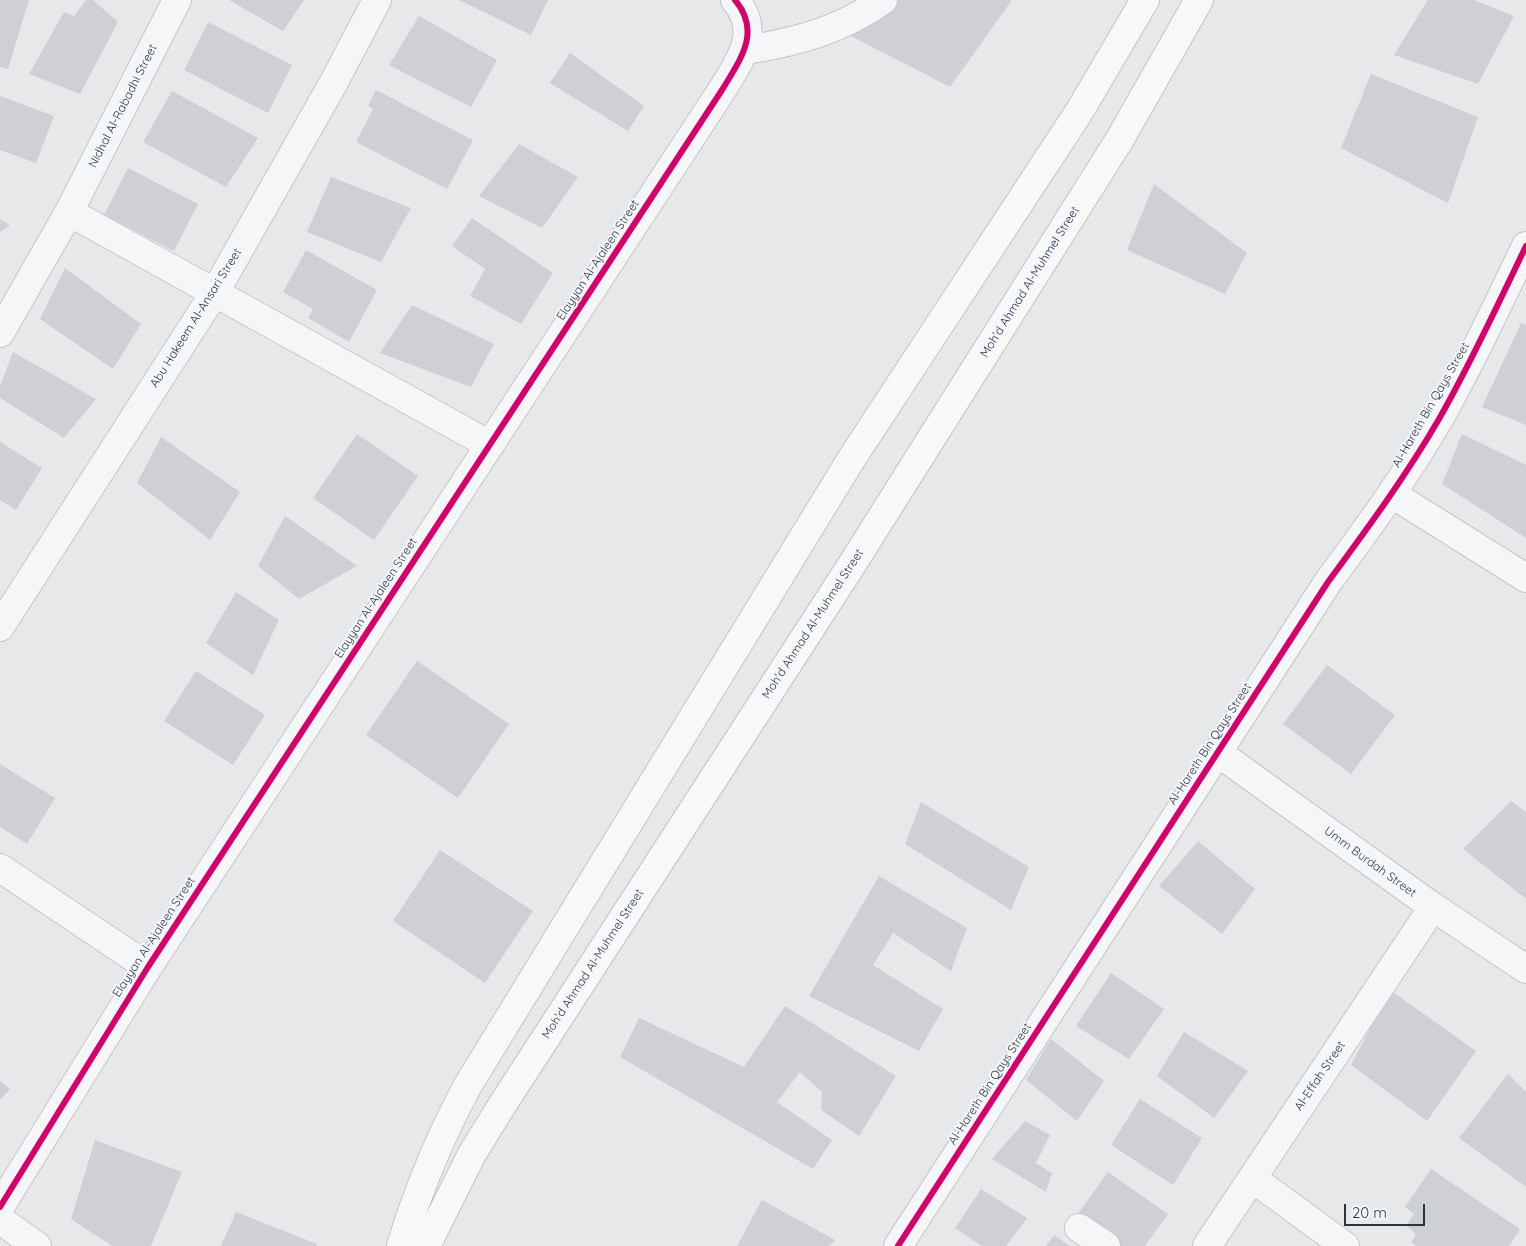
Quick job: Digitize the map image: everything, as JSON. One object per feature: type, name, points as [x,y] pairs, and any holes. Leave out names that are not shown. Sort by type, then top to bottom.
[{"type":"main road","points":[[401,1246],[428,1166],[445,1127],[468,1085],[852,458],[1079,112],[1145,0]]},
{"type":"main road","name":"Moh’d Ahmad Al-Muhmel Street","points":[[426,1246],[456,1185],[499,1110],[851,566],[1089,189],[1164,64],[1199,0]]},
{"type":"street","name":"Nidhal Al-Rabadhi Street","points":[[0,333],[70,212],[178,0]]},
{"type":"street","name":"Abu Hakeem Al-Ansari Street","points":[[0,627],[215,292],[334,82],[377,0]]},
{"type":"street","points":[[735,0],[747,19],[746,50],[791,43],[834,29],[883,0]]},
{"type":"street","name":"Elayyan Al-Ajaleen Street","points":[[0,1207],[148,967],[746,50]]},
{"type":"street","points":[[70,212],[490,445]]},
{"type":"street","name":"Al-Hareth Bin Qays Street","points":[[898,1246],[1328,582],[1392,494],[1452,395],[1526,246]]},
{"type":"street","points":[[1392,494],[1526,578]]},
{"type":"street","name":"Umm Burdah Street","points":[[1217,752],[1433,907],[1526,969]]},
{"type":"street","name":"Elayyan Al-Ajaleen Street","points":[[0,868],[148,967]]},
{"type":"street","name":"Al-Effah Street","points":[[1207,1246],[1433,907]]},
{"type":"street","points":[[1252,1178],[1345,1246]]},
{"type":"street","points":[[0,1220],[37,1246]]},
{"type":"street","points":[[1079,1228],[1106,1246]]},
{"type":"building","points":[[0,0],[29,0],[8,69],[0,67]]},
{"type":"building","points":[[86,0],[93,0],[118,22],[80,94],[29,74],[64,12],[74,16]]},
{"type":"building","points":[[229,0],[304,0],[283,31]]},
{"type":"building","points":[[459,0],[548,0],[531,35]]},
{"type":"building","points":[[898,0],[1012,0],[950,87],[851,36]]},
{"type":"building","points":[[1428,0],[1474,0],[1514,16],[1478,84],[1394,55]]},
{"type":"building","points":[[419,16],[497,60],[471,107],[389,65]]},
{"type":"building","points":[[208,22],[292,65],[268,113],[184,70]]},
{"type":"building","points":[[570,53],[644,106],[628,131],[550,83]]},
{"type":"building","points":[[1371,74],[1478,117],[1448,203],[1341,148]]},
{"type":"building","points":[[376,90],[473,140],[447,189],[356,142],[373,109],[368,106]]},
{"type":"building","points":[[172,91],[258,138],[226,187],[143,142]]},
{"type":"building","points":[[0,96],[54,116],[36,163],[0,150]]},
{"type":"building","points":[[519,144],[578,177],[542,228],[479,196]]},
{"type":"building","points":[[128,168],[198,204],[174,251],[104,215]]},
{"type":"building","points":[[331,177],[411,208],[381,262],[307,232]]},
{"type":"building","points":[[1154,184],[1247,253],[1225,294],[1127,250]]},
{"type":"building","points":[[472,218],[553,273],[521,324],[470,296],[485,269],[452,246]]},
{"type":"building","points":[[0,219],[10,225],[0,232]]},
{"type":"building","points":[[306,250],[377,290],[349,342],[308,318],[313,309],[283,292]]},
{"type":"building","points":[[65,268],[141,324],[113,369],[40,319]]},
{"type":"building","points":[[412,305],[494,344],[471,387],[380,353]]},
{"type":"building","points":[[1521,323],[1526,325],[1526,425],[1482,407]]},
{"type":"building","points":[[13,352],[96,399],[64,438],[0,398],[0,386]]},
{"type":"building","points":[[357,434],[418,476],[374,540],[313,498]]},
{"type":"building","points":[[1462,434],[1526,465],[1526,538],[1442,484]]},
{"type":"building","points":[[161,437],[240,492],[210,540],[137,483]]},
{"type":"building","points":[[0,442],[42,468],[16,510],[0,500]]},
{"type":"building","points":[[285,516],[357,566],[299,599],[258,566]]},
{"type":"building","points":[[236,592],[279,620],[253,675],[206,643]]},
{"type":"building","points":[[417,661],[509,724],[458,798],[366,735]]},
{"type":"building","points":[[1327,665],[1395,715],[1351,774],[1283,724]]},
{"type":"building","points":[[196,671],[265,715],[233,765],[164,721]]},
{"type":"building","points":[[0,764],[55,798],[27,844],[0,827]]},
{"type":"building","points":[[1511,801],[1526,812],[1526,899],[1463,849]]},
{"type":"building","points":[[921,802],[1029,867],[1011,910],[905,844]]},
{"type":"building","points":[[1198,841],[1255,889],[1222,934],[1159,886]]},
{"type":"building","points":[[440,850],[533,911],[485,983],[393,921]]},
{"type":"building","points":[[879,876],[967,928],[951,971],[893,933],[873,965],[943,1009],[919,1051],[809,996]]},
{"type":"building","points":[[1111,973],[1164,1009],[1129,1059],[1076,1026]]},
{"type":"building","points":[[1390,990],[1476,1051],[1427,1121],[1351,1065]]},
{"type":"building","points":[[785,1006],[896,1076],[859,1136],[821,1110],[822,1092],[800,1072],[777,1102],[832,1140],[813,1169],[620,1057],[639,1018],[744,1067]]},
{"type":"building","points":[[1184,1032],[1248,1071],[1214,1118],[1157,1076]]},
{"type":"building","points":[[1051,1039],[1104,1081],[1077,1121],[1026,1080]]},
{"type":"building","points":[[1508,1074],[1526,1092],[1526,1187],[1459,1138]]},
{"type":"building","points":[[0,1081],[10,1089],[0,1100]]},
{"type":"building","points":[[1140,1099],[1202,1138],[1173,1185],[1111,1145]]},
{"type":"building","points":[[1025,1121],[1050,1135],[1036,1163],[1052,1173],[1046,1192],[992,1159]]},
{"type":"building","points":[[95,1140],[182,1172],[151,1246],[112,1246],[71,1219]]},
{"type":"building","points":[[1431,1169],[1520,1229],[1509,1246],[1416,1246],[1411,1242],[1416,1234],[1406,1226],[1414,1214],[1405,1207]]},
{"type":"building","points":[[1108,1172],[1168,1214],[1145,1246],[1114,1246],[1075,1218]]},
{"type":"building","points":[[981,1189],[1027,1218],[1006,1246],[982,1246],[955,1228]]},
{"type":"building","points":[[762,1200],[835,1240],[829,1246],[737,1246]]},
{"type":"building","points":[[236,1212],[317,1244],[316,1246],[221,1246]]},
{"type":"building","points":[[1054,1235],[1070,1246],[1046,1246]]},
{"type":"cycle path","points":[[0,1207],[148,967],[729,79],[741,57],[747,35],[747,23],[743,12],[735,0]]},
{"type":"cycle path","points":[[898,1246],[1328,582],[1413,461],[1439,419],[1462,376],[1526,246]]}]
